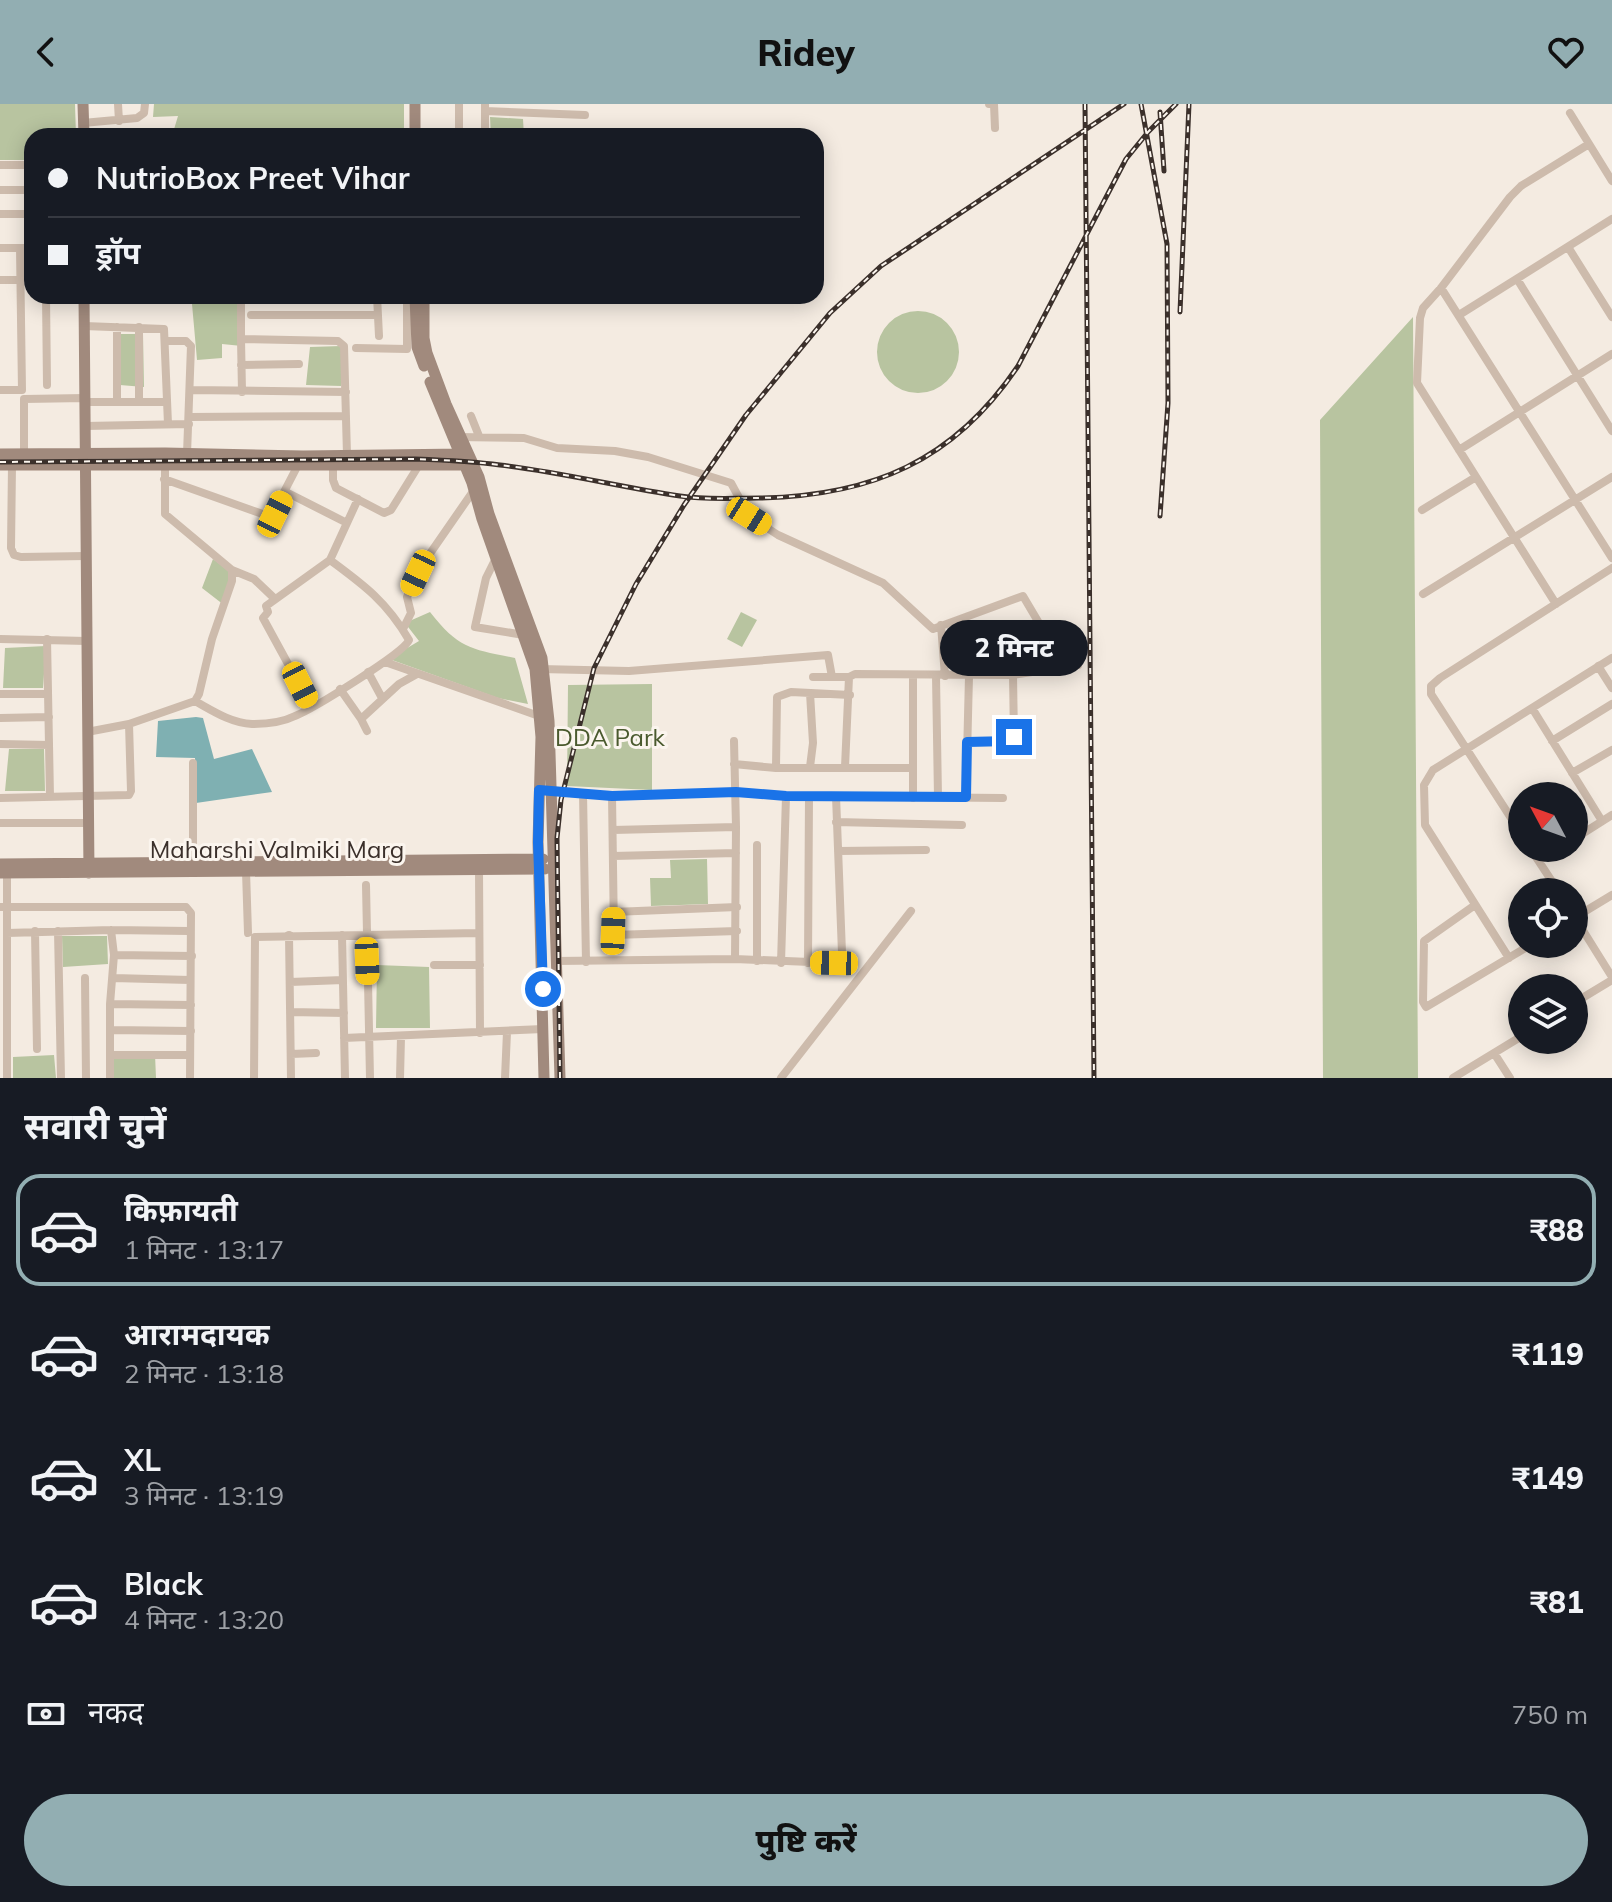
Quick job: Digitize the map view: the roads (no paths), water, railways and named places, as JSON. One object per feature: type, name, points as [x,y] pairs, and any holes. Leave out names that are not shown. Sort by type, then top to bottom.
[{"type":"street","points":[[83,104],[83,128]]},
{"type":"street","points":[[118,104],[119,121]]},
{"type":"street","points":[[83,123],[141,116],[145,104]]},
{"type":"street","points":[[415,104],[415,128]]},
{"type":"street","points":[[422,104],[423,128]]},
{"type":"street","points":[[459,104],[459,128]]},
{"type":"street","points":[[989,104],[994,104],[995,128]]},
{"type":"street","points":[[485,108],[585,115]]},
{"type":"street","points":[[1570,113],[1612,181]]},
{"type":"street","points":[[1556,604],[1417,383],[1421,313],[1510,197],[1521,186],[1589,144]]},
{"type":"street","points":[[0,165],[24,165]]},
{"type":"street","points":[[0,190],[24,190]]},
{"type":"street","points":[[0,214],[24,214]]},
{"type":"street","points":[[1459,315],[1612,219]]},
{"type":"street","points":[[1568,247],[1612,317]]},
{"type":"street","points":[[0,248],[24,248]]},
{"type":"street","points":[[0,390],[22,390],[20,248]]},
{"type":"street","points":[[1517,279],[1612,431]]},
{"type":"street","points":[[0,280],[21,280]]},
{"type":"street","points":[[1441,288],[1612,558]]},
{"type":"street","points":[[46,304],[47,385]]},
{"type":"street","points":[[84,304],[89,868]]},
{"type":"street","points":[[241,304],[242,392]]},
{"type":"street","points":[[377,304],[379,336]]},
{"type":"street","points":[[356,348],[407,349],[407,304]]},
{"type":"street","points":[[415,304],[417,347],[489,514],[533,629],[549,721],[538,864],[544,1078]]},
{"type":"street","points":[[424,304],[427,353],[456,437]]},
{"type":"street","points":[[251,315],[378,315]]},
{"type":"street","points":[[84,326],[162,328],[165,331],[168,424]]},
{"type":"street","points":[[117,327],[117,402]]},
{"type":"street","points":[[139,327],[139,402]]},
{"type":"street","points":[[241,339],[338,341],[344,346],[347,455]]},
{"type":"street","points":[[166,341],[190,343],[187,454]]},
{"type":"street","points":[[1459,450],[1612,354]]},
{"type":"street","points":[[241,365],[299,364]]},
{"type":"street","points":[[190,390],[346,392]]},
{"type":"street","points":[[24,455],[24,399],[167,402]]},
{"type":"street","points":[[85,426],[346,416]]},
{"type":"street","points":[[471,416],[479,436]]},
{"type":"street","points":[[456,437],[524,438],[557,448],[615,451],[648,457],[731,483],[749,516],[778,535],[883,583],[933,629],[1023,596],[1065,667]]},
{"type":"street","points":[[0,454],[165,463],[298,465],[419,465],[466,460]]},
{"type":"street","points":[[86,556],[14,555],[6,465],[187,454],[347,455],[466,460]]},
{"type":"street","points":[[466,460],[496,558],[539,669],[539,716],[554,864],[560,1078]]},
{"type":"street","points":[[165,463],[164,509],[168,519],[232,570],[254,579],[274,598]]},
{"type":"street","points":[[164,479],[269,517],[275,514],[298,465]]},
{"type":"street","points":[[333,465],[334,484],[387,513],[419,465]]},
{"type":"street","points":[[1422,510],[1476,477]]},
{"type":"street","points":[[1423,594],[1612,477]]},
{"type":"street","points":[[403,629],[411,613],[407,597],[420,568],[474,490]]},
{"type":"street","points":[[286,492],[347,523]]},
{"type":"street","points":[[311,706],[263,618],[268,612],[266,606],[274,598],[330,560],[358,499]]},
{"type":"street","points":[[496,558],[486,578],[475,627],[525,635]]},
{"type":"street","points":[[195,701],[237,723],[268,724],[296,716],[408,645],[409,640],[403,629],[383,601],[330,560]]},
{"type":"street","points":[[1508,813],[1431,694],[1431,686],[1612,568]]},
{"type":"street","points":[[87,732],[129,724],[195,701],[232,581],[232,570]]},
{"type":"street","points":[[938,797],[941,625]]},
{"type":"street","points":[[0,639],[87,641]]},
{"type":"street","points":[[47,639],[50,797]]},
{"type":"street","points":[[539,669],[629,671],[828,655],[832,677]]},
{"type":"street","points":[[1508,956],[1425,825],[1424,785],[1433,770],[1612,658]]},
{"type":"street","points":[[385,662],[539,716]]},
{"type":"street","points":[[813,677],[849,677],[855,674],[1013,675],[1078,665]]},
{"type":"street","points":[[1598,666],[1612,688]]},
{"type":"street","points":[[368,672],[382,698]]},
{"type":"street","points":[[361,719],[399,684],[417,674]]},
{"type":"street","points":[[967,742],[1010,741],[1014,738],[1013,675]]},
{"type":"street","points":[[913,676],[913,798]]},
{"type":"street","points":[[966,797],[969,676]]},
{"type":"street","points":[[845,767],[849,677]]},
{"type":"street","points":[[340,689],[367,731]]},
{"type":"street","points":[[776,768],[777,697],[791,692],[850,695]]},
{"type":"street","points":[[810,693],[813,743],[810,767]]},
{"type":"street","points":[[0,694],[48,694]]},
{"type":"street","points":[[1552,741],[1612,704]]},
{"type":"street","points":[[1532,708],[1602,821]]},
{"type":"street","points":[[0,718],[49,717]]},
{"type":"street","points":[[0,798],[129,795],[129,724]]},
{"type":"street","points":[[734,741],[735,959]]},
{"type":"street","points":[[0,744],[49,745]]},
{"type":"street","points":[[1572,773],[1612,750]]},
{"type":"street","points":[[193,763],[193,863]]},
{"type":"street","points":[[734,764],[776,768],[913,768]]},
{"type":"street","points":[[545,790],[612,796],[736,792],[786,796],[1003,798]]},
{"type":"street","points":[[583,793],[586,962]]},
{"type":"street","points":[[612,796],[613,931],[616,937],[737,931]]},
{"type":"street","points":[[781,963],[786,796]]},
{"type":"street","points":[[808,963],[809,796]]},
{"type":"street","points":[[556,961],[735,959],[834,963],[842,953],[836,796]]},
{"type":"street","points":[[1588,830],[1612,815]]},
{"type":"street","points":[[836,822],[962,825]]},
{"type":"street","points":[[0,823],[88,823]]},
{"type":"street","points":[[613,830],[736,827]]},
{"type":"street","points":[[757,845],[757,961]]},
{"type":"street","points":[[838,851],[926,850]]},
{"type":"street","points":[[613,856],[736,853]]},
{"type":"street","name":"Maharshi Valmiki Marg","points":[[2,870],[193,863],[554,864]]},
{"type":"street","name":"Maharshi Valmiki Marg","points":[[89,868],[479,870],[538,864]]},
{"type":"street","points":[[2,870],[7,933],[4,984],[4,1065],[7,1078]]},
{"type":"street","points":[[479,870],[480,1033]]},
{"type":"street","points":[[246,871],[248,933]]},
{"type":"street","points":[[366,885],[370,1078]]},
{"type":"street","points":[[1588,909],[1612,895]]},
{"type":"street","points":[[1475,905],[1424,941],[1424,1005],[1429,1007],[1509,958]]},
{"type":"street","points":[[3,907],[186,907],[191,913],[190,1078]]},
{"type":"street","points":[[613,912],[737,907]]},
{"type":"street","points":[[781,1078],[911,911]]},
{"type":"street","points":[[110,1078],[110,1004],[114,955],[111,930]]},
{"type":"street","points":[[35,931],[37,1049]]},
{"type":"street","points":[[58,931],[61,1078]]},
{"type":"street","points":[[7,933],[189,931]]},
{"type":"street","points":[[254,1078],[255,937],[479,933]]},
{"type":"street","points":[[289,935],[291,1078]]},
{"type":"street","points":[[342,935],[345,1078]]},
{"type":"street","points":[[1588,940],[1612,979],[1588,994]]},
{"type":"street","points":[[114,955],[192,956]]},
{"type":"street","points":[[434,965],[480,965]]},
{"type":"street","points":[[85,978],[86,1078]]},
{"type":"street","points":[[113,978],[190,980]]},
{"type":"street","points":[[290,982],[343,980]]},
{"type":"street","points":[[110,1004],[191,1005]]},
{"type":"street","points":[[290,1012],[344,1013]]},
{"type":"street","points":[[344,1038],[543,1029]]},
{"type":"street","points":[[111,1030],[191,1031]]},
{"type":"street","points":[[505,1078],[507,1032]]},
{"type":"street","points":[[400,1078],[401,1037]]},
{"type":"street","points":[[1453,1078],[1508,1044]]},
{"type":"street","points":[[291,1054],[316,1053]]},
{"type":"street","points":[[1494,1053],[1510,1078]]},
{"type":"street","points":[[110,1055],[190,1055]]},
{"type":"water","points":[[203,718],[214,759],[252,749],[272,792],[196,803],[195,758],[156,757],[158,721]]},
{"type":"railway","points":[[1085,104],[1094,1078]]},
{"type":"railway","points":[[560,1078],[557,838],[561,800],[594,668],[636,584],[684,505],[746,415],[830,313],[881,266],[1124,104]]},
{"type":"railway","points":[[1141,104],[1167,244],[1168,403],[1160,516]]},
{"type":"railway","points":[[0,462],[447,460],[522,468],[709,498],[800,496],[874,480],[907,467],[938,449],[993,399],[1018,366],[1126,159],[1176,104]]},
{"type":"railway","points":[[1180,312],[1189,104]]},
{"type":"railway","points":[[1160,112],[1164,171]]},
{"type":"park label","name":"DDA Park","points":[[610,737]]}]
